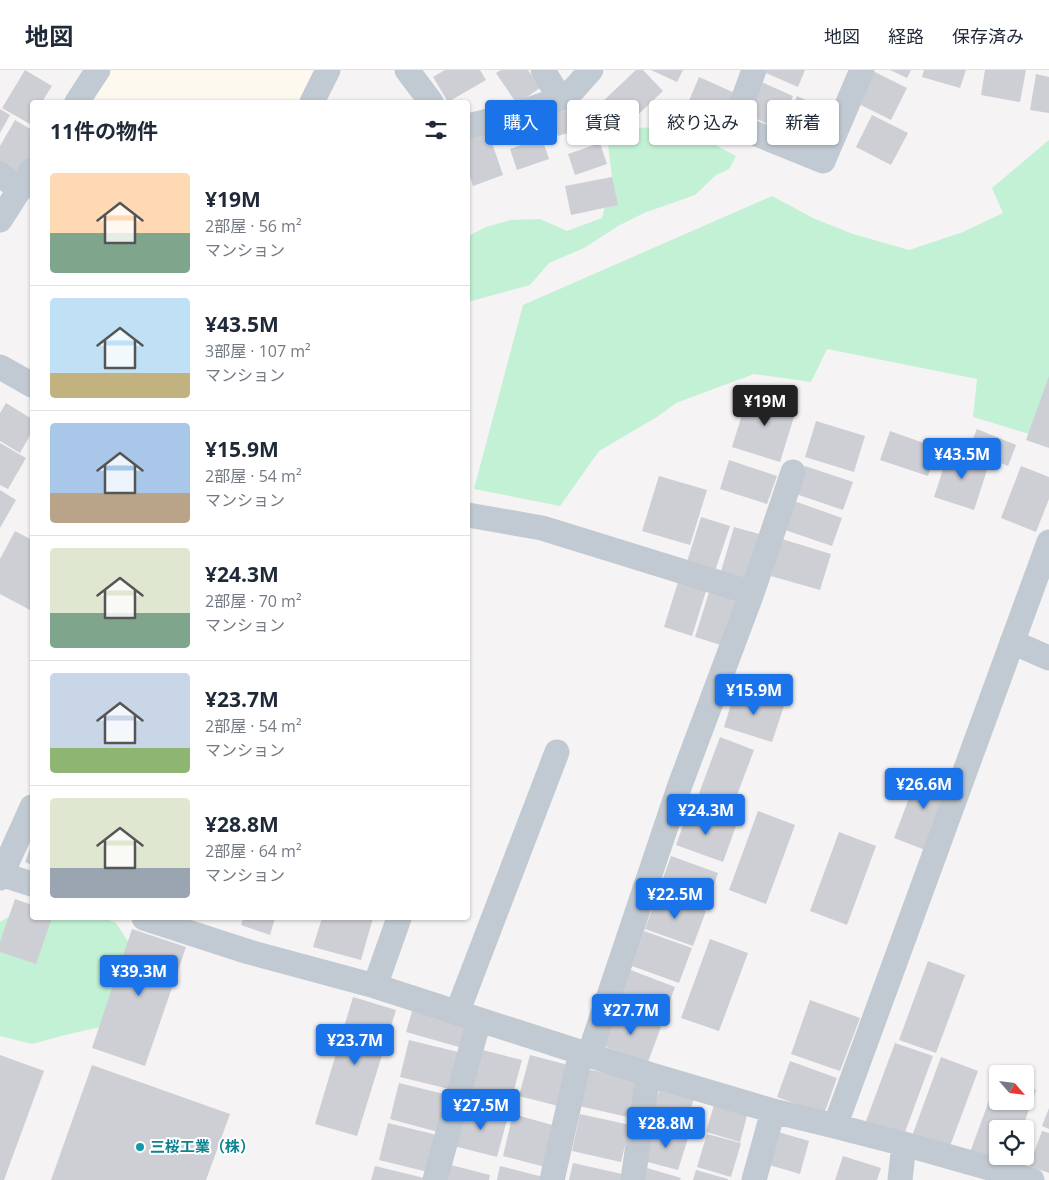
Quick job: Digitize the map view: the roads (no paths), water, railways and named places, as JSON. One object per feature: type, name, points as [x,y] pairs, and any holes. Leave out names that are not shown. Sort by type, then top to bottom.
[{"type":"street","points":[[77,100],[98,70]]},
{"type":"street","points":[[317,100],[328,70]]},
{"type":"street","points":[[407,70],[430,100]]},
{"type":"street","points":[[543,70],[560,99]]},
{"type":"street","points":[[470,126],[510,116],[560,99],[574,89],[591,70]]},
{"type":"street","points":[[754,70],[734,125],[823,161],[862,70]]},
{"type":"street","points":[[0,174],[26,180],[0,220]]},
{"type":"street","points":[[0,367],[30,384]]},
{"type":"street","points":[[552,1180],[585,1054],[680,785],[752,593],[793,472]]},
{"type":"street","points":[[470,515],[542,528],[752,593]]},
{"type":"street","points":[[835,1126],[1049,542]]},
{"type":"street","points":[[1012,642],[1049,658]]},
{"type":"street","points":[[435,1180],[468,1017],[557,752]]},
{"type":"street","points":[[30,811],[0,875],[30,883]]},
{"type":"street","points":[[150,920],[250,952],[375,986],[648,1074],[773,1111],[904,1144],[1032,1180]]},
{"type":"street","points":[[375,986],[399,920]]},
{"type":"street","points":[[633,1180],[648,1074]]},
{"type":"street","points":[[754,1180],[773,1111]]},
{"type":"street","points":[[900,1180],[904,1144]]},
{"type":"place","name":"三桜工業（株）","points":[[140,1147]]}]
